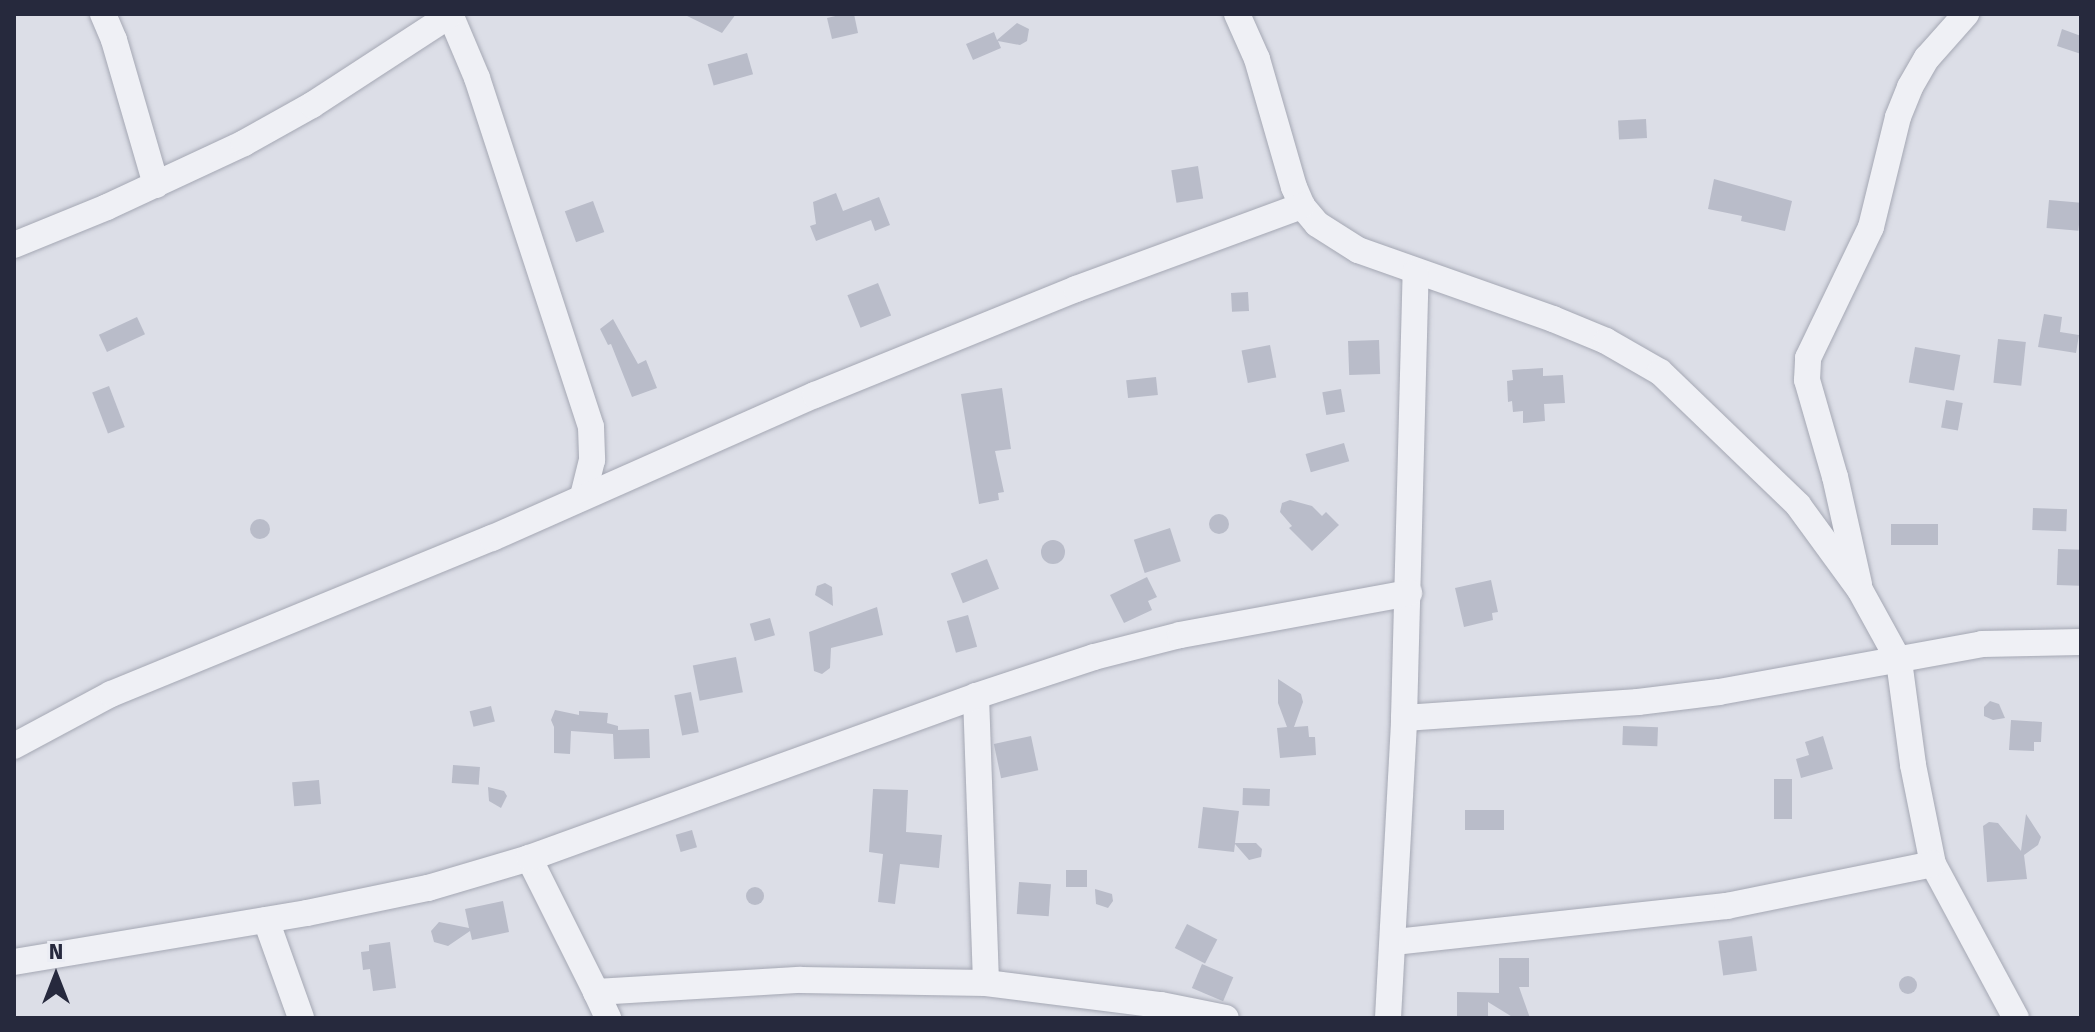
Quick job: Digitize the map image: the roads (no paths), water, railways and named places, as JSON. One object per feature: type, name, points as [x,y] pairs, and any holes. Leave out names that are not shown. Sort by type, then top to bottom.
[{"type":"street","points":[[103,14],[114,40],[156,185]]},
{"type":"street","points":[[1237,14],[1257,59],[1302,206],[1317,224],[1337,238],[1416,272],[1553,319],[1606,341],[1660,372],[1798,505],[1860,590],[1899,661],[1913,765],[1933,864],[2016,1018]]},
{"type":"street","points":[[1860,590],[1839,492],[1807,380],[1808,358],[1817,331],[1871,227],[1898,117],[1910,87],[1927,58],[1966,14]]},
{"type":"street","points":[[14,245],[156,185],[312,105],[450,15],[477,78],[591,427],[592,460],[583,495]]},
{"type":"street","points":[[14,746],[111,694],[492,538],[583,495],[815,395],[1076,289],[1302,206]]},
{"type":"street","points":[[1388,1018],[1395,942],[1409,593],[1416,272]]},
{"type":"street","points":[[14,962],[266,920],[428,888],[529,858],[976,696],[1094,657],[1180,635],[1409,593]]},
{"type":"street","points":[[1404,718],[1665,699],[1899,661],[1982,644],[2081,642]]},
{"type":"street","points":[[976,696],[986,983]]},
{"type":"street","points":[[529,858],[608,1018]]},
{"type":"street","points":[[1395,942],[1727,906],[1933,864]]},
{"type":"street","points":[[266,920],[301,1018]]},
{"type":"street","points":[[596,992],[710,982],[986,983],[1161,1005],[1226,1018]]}]
